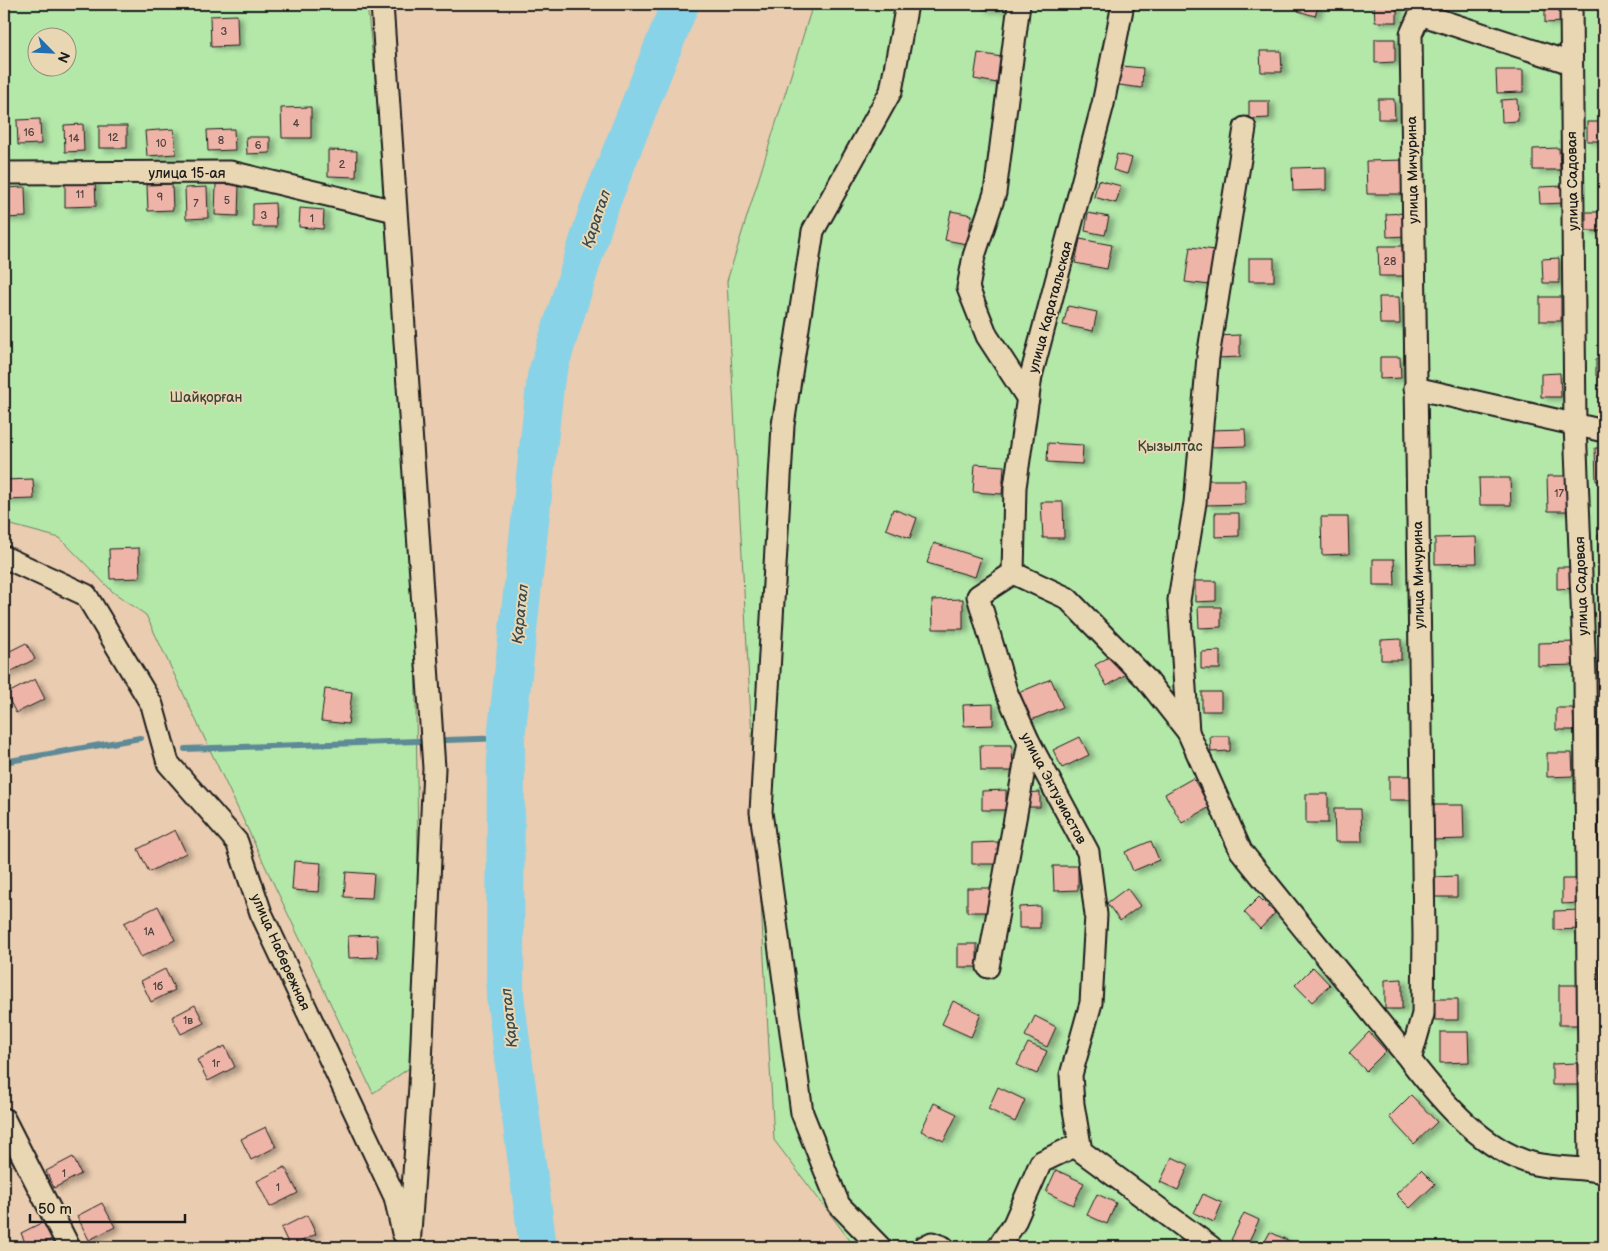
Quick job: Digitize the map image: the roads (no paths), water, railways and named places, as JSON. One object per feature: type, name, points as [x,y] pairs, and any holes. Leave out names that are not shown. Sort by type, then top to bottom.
[{"type":"street","points":[[382,4],[434,768],[420,1086],[408,1247]]},
{"type":"street","points":[[880,1247],[839,1205],[802,1113],[760,812],[783,425],[813,231],[891,91],[907,4]]},
{"type":"street","points":[[1019,4],[995,193],[974,256],[968,288],[987,336],[1028,399]]},
{"type":"street","name":"улица Каратальская","points":[[1013,572],[1015,487],[1031,376],[1103,104],[1123,4]]},
{"type":"street","name":"улица Садовая","points":[[1571,4],[1575,425],[1585,676],[1597,1170]]},
{"type":"street","name":"улица Мичурина","points":[[1410,1060],[1423,1014],[1424,935],[1414,388],[1411,34],[1420,14],[1571,63]]},
{"type":"street","points":[[1188,732],[1179,600],[1195,503],[1208,357],[1245,128]]},
{"type":"street","name":"улица 15-ая","points":[[4,173],[230,172],[395,211]]},
{"type":"street","points":[[1414,388],[1604,431]]},
{"type":"street","name":"улица Набережная","points":[[4,557],[86,595],[152,705],[168,763],[237,842],[261,913],[395,1197],[408,1247]]},
{"type":"street","points":[[1013,572],[1066,598],[1147,680],[1188,732],[1241,851],[1439,1097],[1489,1144],[1535,1164],[1597,1170]]},
{"type":"street","name":"улица Энтузиастов","points":[[1013,572],[978,596],[1006,690],[1029,742],[1088,852],[1096,915],[1091,1003],[1071,1075],[1079,1144]]},
{"type":"street","points":[[988,967],[1029,742]]},
{"type":"street","points":[[4,1119],[69,1247]]},
{"type":"street","points":[[998,1247],[1014,1224],[1041,1162],[1079,1144],[1081,1151],[1211,1247]]},
{"type":"street","points":[[924,1247],[932,1243],[942,1247]]},
{"type":"waterway","name":"Қаратал","points":[[538,1247],[505,996],[506,738],[546,377],[598,210],[680,4]]},
{"type":"waterway","points":[[4,762],[140,738]]},
{"type":"waterway","points":[[185,749],[506,738]]},
{"type":"park label","name":"Шайқорған","points":[[206,397]]},
{"type":"park label","name":"Қызылтас","points":[[1170,446]]}]
